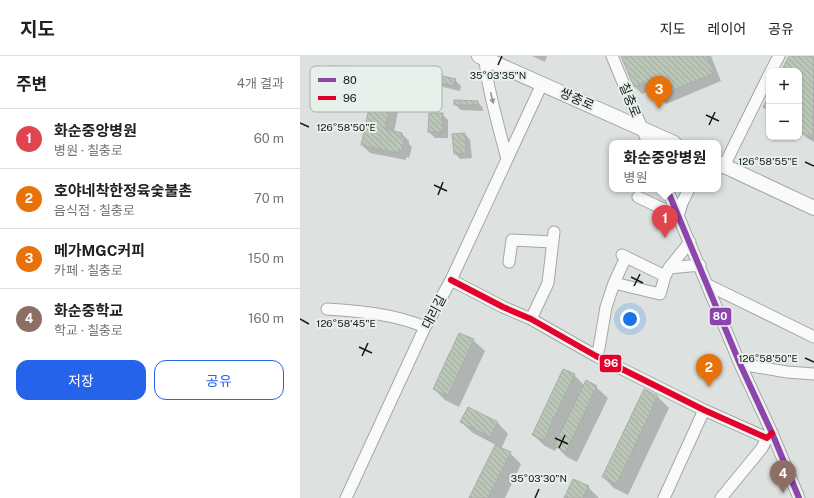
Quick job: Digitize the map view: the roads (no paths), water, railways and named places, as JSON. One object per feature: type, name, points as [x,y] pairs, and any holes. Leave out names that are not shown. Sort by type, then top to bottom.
[{"type":"main road","name":"쌍충로","points":[[466,56],[482,57],[667,140]]},
{"type":"main road","points":[[721,166],[814,208]]},
{"type":"street","name":"칠충로","points":[[612,56],[647,140]]},
{"type":"street","points":[[772,68],[778,56]]},
{"type":"street","points":[[482,57],[507,159]]},
{"type":"street","points":[[721,164],[766,81]]},
{"type":"street","name":"대리길","points":[[346,498],[425,327],[451,280],[542,84]]},
{"type":"street","points":[[668,192],[700,265],[770,436],[799,498]]},
{"type":"street","points":[[678,216],[688,192]]},
{"type":"street","points":[[638,197],[678,216]]},
{"type":"street","points":[[510,262],[512,240],[553,237],[548,283],[531,319]]},
{"type":"street","points":[[614,283],[660,294],[667,272],[690,242]]},
{"type":"street","points":[[596,356],[599,348],[606,307],[624,256],[667,272],[700,265]]},
{"type":"street","points":[[451,280],[503,307],[531,319],[596,356],[704,410],[770,436]]},
{"type":"street","points":[[708,285],[814,337]]},
{"type":"street","points":[[326,309],[372,313],[425,327]]},
{"type":"street","points":[[740,364],[787,372],[814,374]]},
{"type":"street","points":[[664,498],[704,410]]},
{"type":"street","points":[[721,498],[770,436]]},
{"type":"place","name":"메가MGC커피","points":[[659,109]]},
{"type":"place","name":"화순중앙병원","points":[[665,238]]},
{"type":"place","name":"호야네착한정육숯불촌","points":[[709,387]]},
{"type":"place","name":"화순중학교","points":[[783,493]]}]
